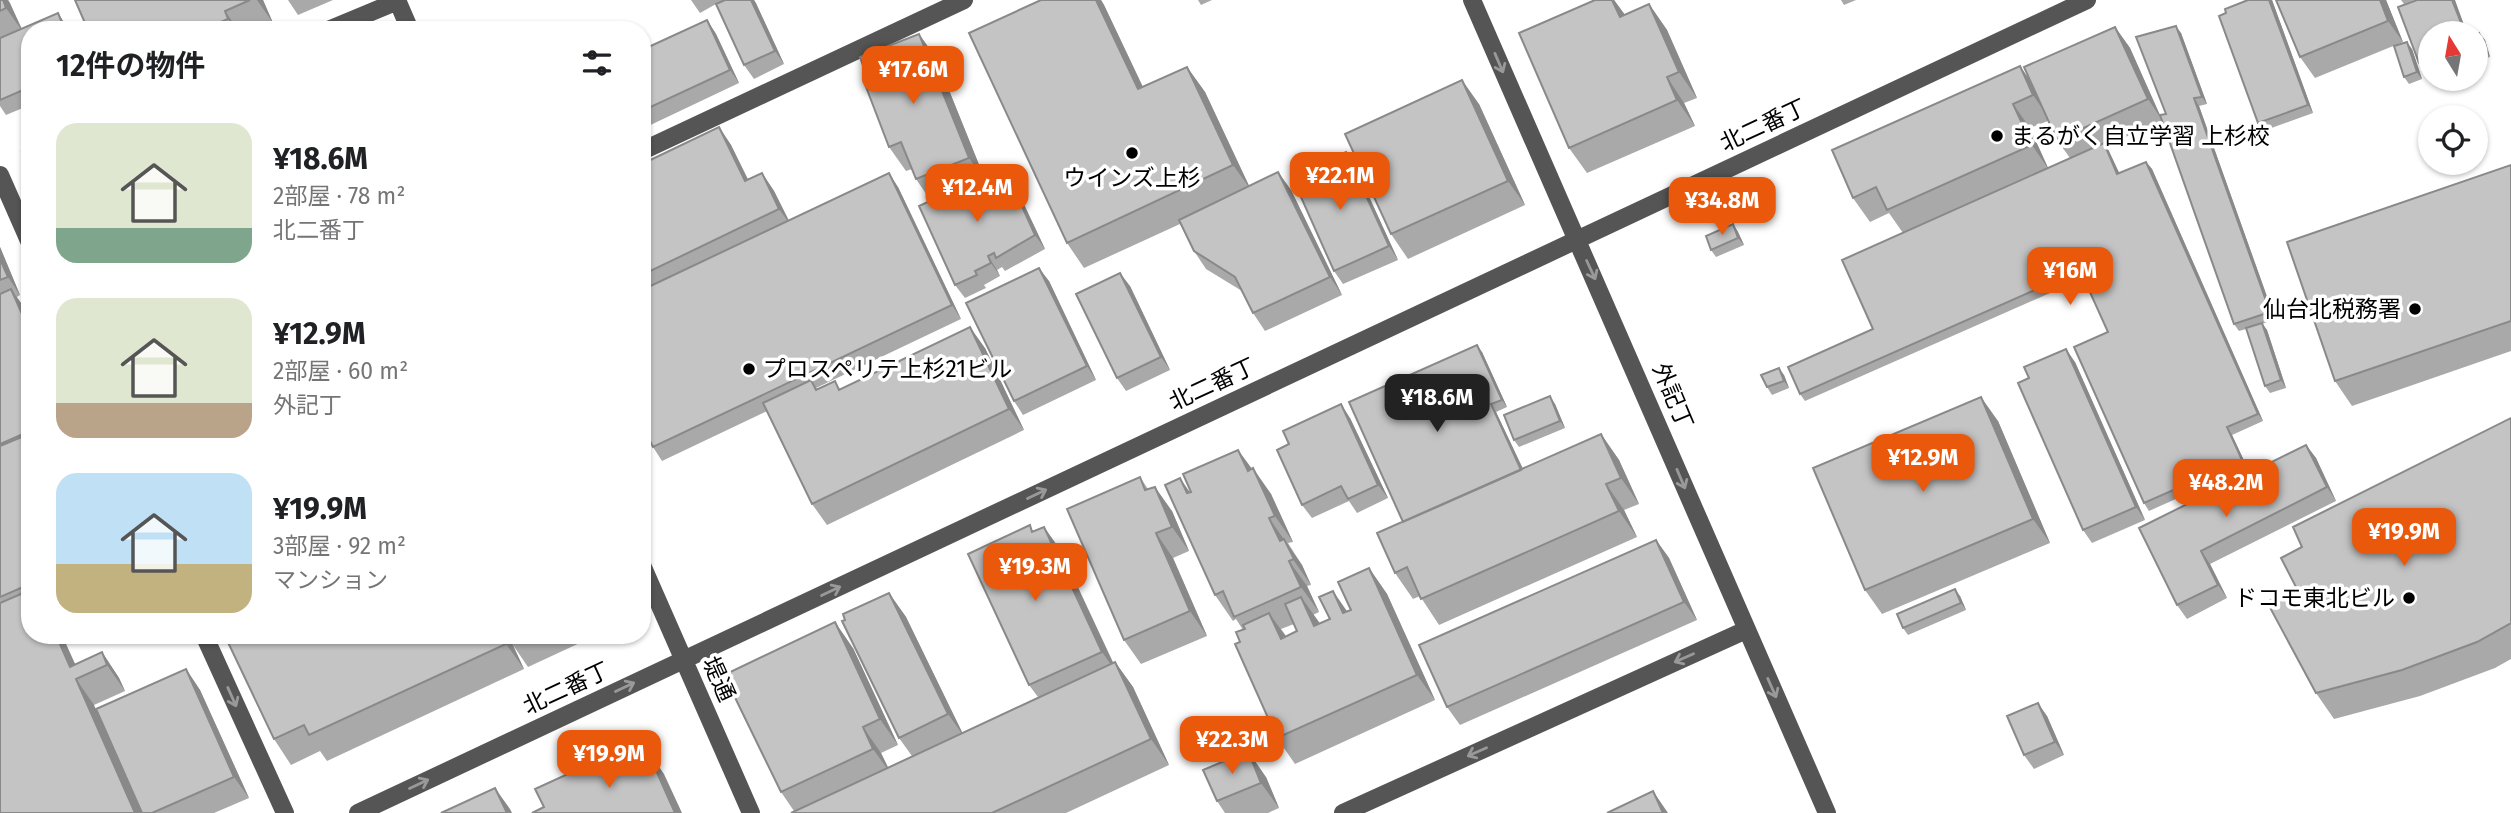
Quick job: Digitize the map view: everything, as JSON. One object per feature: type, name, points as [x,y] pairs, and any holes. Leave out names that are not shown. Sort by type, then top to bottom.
[{"type":"street","points":[[349,21],[397,0],[406,21]]},
{"type":"street","points":[[651,147],[964,0]]},
{"type":"street","name":"外記丁","points":[[1472,0],[1827,813]]},
{"type":"street","name":"北二番丁","points":[[358,813],[2087,0]]},
{"type":"street","points":[[0,175],[21,223]]},
{"type":"street","name":"堤通","points":[[651,586],[751,813]]},
{"type":"street","points":[[1343,813],[1746,630]]},
{"type":"street","points":[[208,644],[285,813]]},
{"type":"building","points":[[0,0],[3,0],[6,8],[0,11]]},
{"type":"building","points":[[75,0],[250,0],[225,11],[228,19],[223,21],[84,21]]},
{"type":"building","points":[[725,0],[751,0],[775,51],[744,65],[716,4]]},
{"type":"building","name":"ウインズ上杉","points":[[1041,0],[1096,0],[1138,89],[1187,67],[1233,165],[1067,243],[969,33]]},
{"type":"building","points":[[1595,0],[1612,0],[1620,17],[1649,4],[1679,72],[1667,77],[1677,100],[1569,148],[1519,33]]},
{"type":"building","points":[[2248,0],[2269,0],[2308,105],[2258,123],[2219,16],[2226,13],[2225,9]]},
{"type":"building","points":[[2276,0],[2380,0],[2388,21],[2300,57]]},
{"type":"building","points":[[2417,0],[2452,0],[2460,21],[2418,21],[2418,60],[2398,7]]},
{"type":"building","points":[[58,13],[61,21],[39,21]]},
{"type":"building","points":[[707,20],[730,70],[651,107],[651,46]]},
{"type":"building","points":[[2176,26],[2202,97],[2194,98],[2270,312],[2234,324],[2160,115],[2166,114],[2136,37]]},
{"type":"building","points":[[2115,27],[2148,99],[2057,140],[2024,67]]},
{"type":"building","points":[[21,29],[21,91],[0,100],[0,38]]},
{"type":"building","points":[[919,34],[969,158],[916,179],[901,142],[889,147],[863,79],[867,77],[860,57]]},
{"type":"building","points":[[2407,42],[2417,72],[2404,77],[2394,46]]},
{"type":"building","points":[[2020,66],[2033,95],[2013,104],[2032,145],[1887,210],[1876,187],[1853,198],[1832,150]]},
{"type":"building","points":[[1462,80],[1508,181],[1391,234],[1345,134]]},
{"type":"building","points":[[719,127],[745,181],[762,173],[779,209],[651,271],[651,160]]},
{"type":"building","points":[[2104,143],[2117,174],[2146,162],[2258,414],[2227,427],[2242,460],[2144,503],[2074,347],[2108,332],[2080,270],[1800,394],[1788,367],[1873,329],[1842,260]]},
{"type":"building","points":[[1346,152],[1389,246],[1334,271],[1292,177]]},
{"type":"building","name":"仙台北税務署","points":[[2511,165],[2511,321],[2335,381],[2287,242]]},
{"type":"building","points":[[1004,167],[1035,235],[996,258],[994,253],[988,256],[991,263],[975,271],[977,275],[955,285],[919,206]]},
{"type":"building","points":[[1278,172],[1330,277],[1253,313],[1235,277],[1194,251],[1179,220]]},
{"type":"building","name":"プロスペリテ上杉21ビル","points":[[889,173],[952,305],[653,447],[651,286]]},
{"type":"building","points":[[1733,224],[1738,238],[1711,250],[1706,236]]},
{"type":"building","points":[[0,259],[8,277],[0,280]]},
{"type":"building","points":[[1039,268],[1087,366],[1014,401],[966,303]]},
{"type":"building","points":[[1120,273],[1161,357],[1117,378],[1076,294]]},
{"type":"building","points":[[11,289],[21,312],[21,435],[0,444],[0,294]]},
{"type":"building","points":[[2262,323],[2281,380],[2265,386],[2246,328]]},
{"type":"building","points":[[970,327],[1009,409],[812,504],[763,403],[811,380],[816,390],[835,381],[839,390]]},
{"type":"building","points":[[1477,345],[1502,400],[1491,404],[1521,470],[1403,522],[1349,402]]},
{"type":"building","points":[[2066,349],[2136,507],[2083,530],[2018,383],[2029,378],[2024,367]]},
{"type":"building","points":[[1779,368],[1784,381],[1767,387],[1761,375]]},
{"type":"building","points":[[1550,396],[1560,421],[1514,440],[1504,415]]},
{"type":"building","points":[[1981,397],[2033,519],[1865,590],[1813,468]]},
{"type":"building","points":[[1341,404],[1378,485],[1348,499],[1341,486],[1302,505],[1277,450],[1289,444],[1283,431]]},
{"type":"building","name":"ドコモ東北ビル","points":[[2511,418],[2511,623],[2477,642],[2402,670],[2316,693],[2267,602],[2296,587],[2281,558],[2302,547],[2293,527]]},
{"type":"building","points":[[1601,434],[1621,478],[1606,484],[1619,511],[1421,599],[1407,567],[1395,573],[1377,533]]},
{"type":"building","points":[[21,437],[21,588],[0,597],[0,446]]},
{"type":"building","points":[[2306,445],[2327,487],[2201,551],[2218,585],[2177,605],[2139,528]]},
{"type":"building","points":[[1238,450],[1248,471],[1253,468],[1275,516],[1269,518],[1280,541],[1284,539],[1294,559],[1289,561],[1301,587],[1234,617],[1223,591],[1215,595],[1165,485],[1180,478],[1187,493],[1191,492],[1183,474]]},
{"type":"building","points":[[1140,477],[1145,490],[1155,487],[1172,527],[1156,533],[1190,611],[1124,640],[1067,509]]},
{"type":"building","points":[[1030,525],[1032,532],[1044,527],[1102,652],[1029,685],[968,554]]},
{"type":"building","points":[[1656,540],[1684,602],[1447,707],[1419,645]]},
{"type":"building","points":[[1369,568],[1417,675],[1277,738],[1235,644],[1240,642],[1236,632],[1245,629],[1243,625],[1269,613],[1281,639],[1297,631],[1285,604],[1301,597],[1314,626],[1330,619],[1319,597],[1333,591],[1343,613],[1351,610],[1338,582]]},
{"type":"building","points":[[1955,589],[1961,603],[1903,628],[1897,614]]},
{"type":"building","points":[[889,593],[948,714],[899,738],[842,621],[845,620],[843,614]]},
{"type":"building","points":[[21,594],[21,644],[60,644],[70,667],[102,652],[107,665],[76,679],[135,813],[0,813],[0,603]]},
{"type":"building","points":[[835,622],[880,719],[863,727],[873,749],[781,792],[724,675]]},
{"type":"building","points":[[229,644],[506,644],[309,735],[304,725],[274,739]]},
{"type":"building","points":[[1115,662],[1151,739],[992,813],[791,813]]},
{"type":"building","points":[[186,669],[234,777],[152,813],[142,813],[96,709]]},
{"type":"building","points":[[2038,703],[2055,742],[2024,755],[2007,716]]},
{"type":"building","points":[[646,748],[675,813],[532,813],[544,807],[535,789],[583,767],[587,774]]},
{"type":"building","points":[[1248,751],[1261,783],[1217,801],[1203,770]]},
{"type":"building","points":[[495,788],[507,813],[441,813]]},
{"type":"building","points":[[1653,791],[1663,813],[1607,813]]},
{"type":"place","name":"まるがく自立学習 上杉校","points":[[1997,136]]},
{"type":"place","name":"ウインズ上杉","points":[[1132,153]]},
{"type":"place","name":"仙台北税務署","points":[[2415,309]]},
{"type":"place","name":"プロスペリテ上杉21ビル","points":[[749,369]]},
{"type":"place","name":"ドコモ東北ビル","points":[[2409,598]]}]
